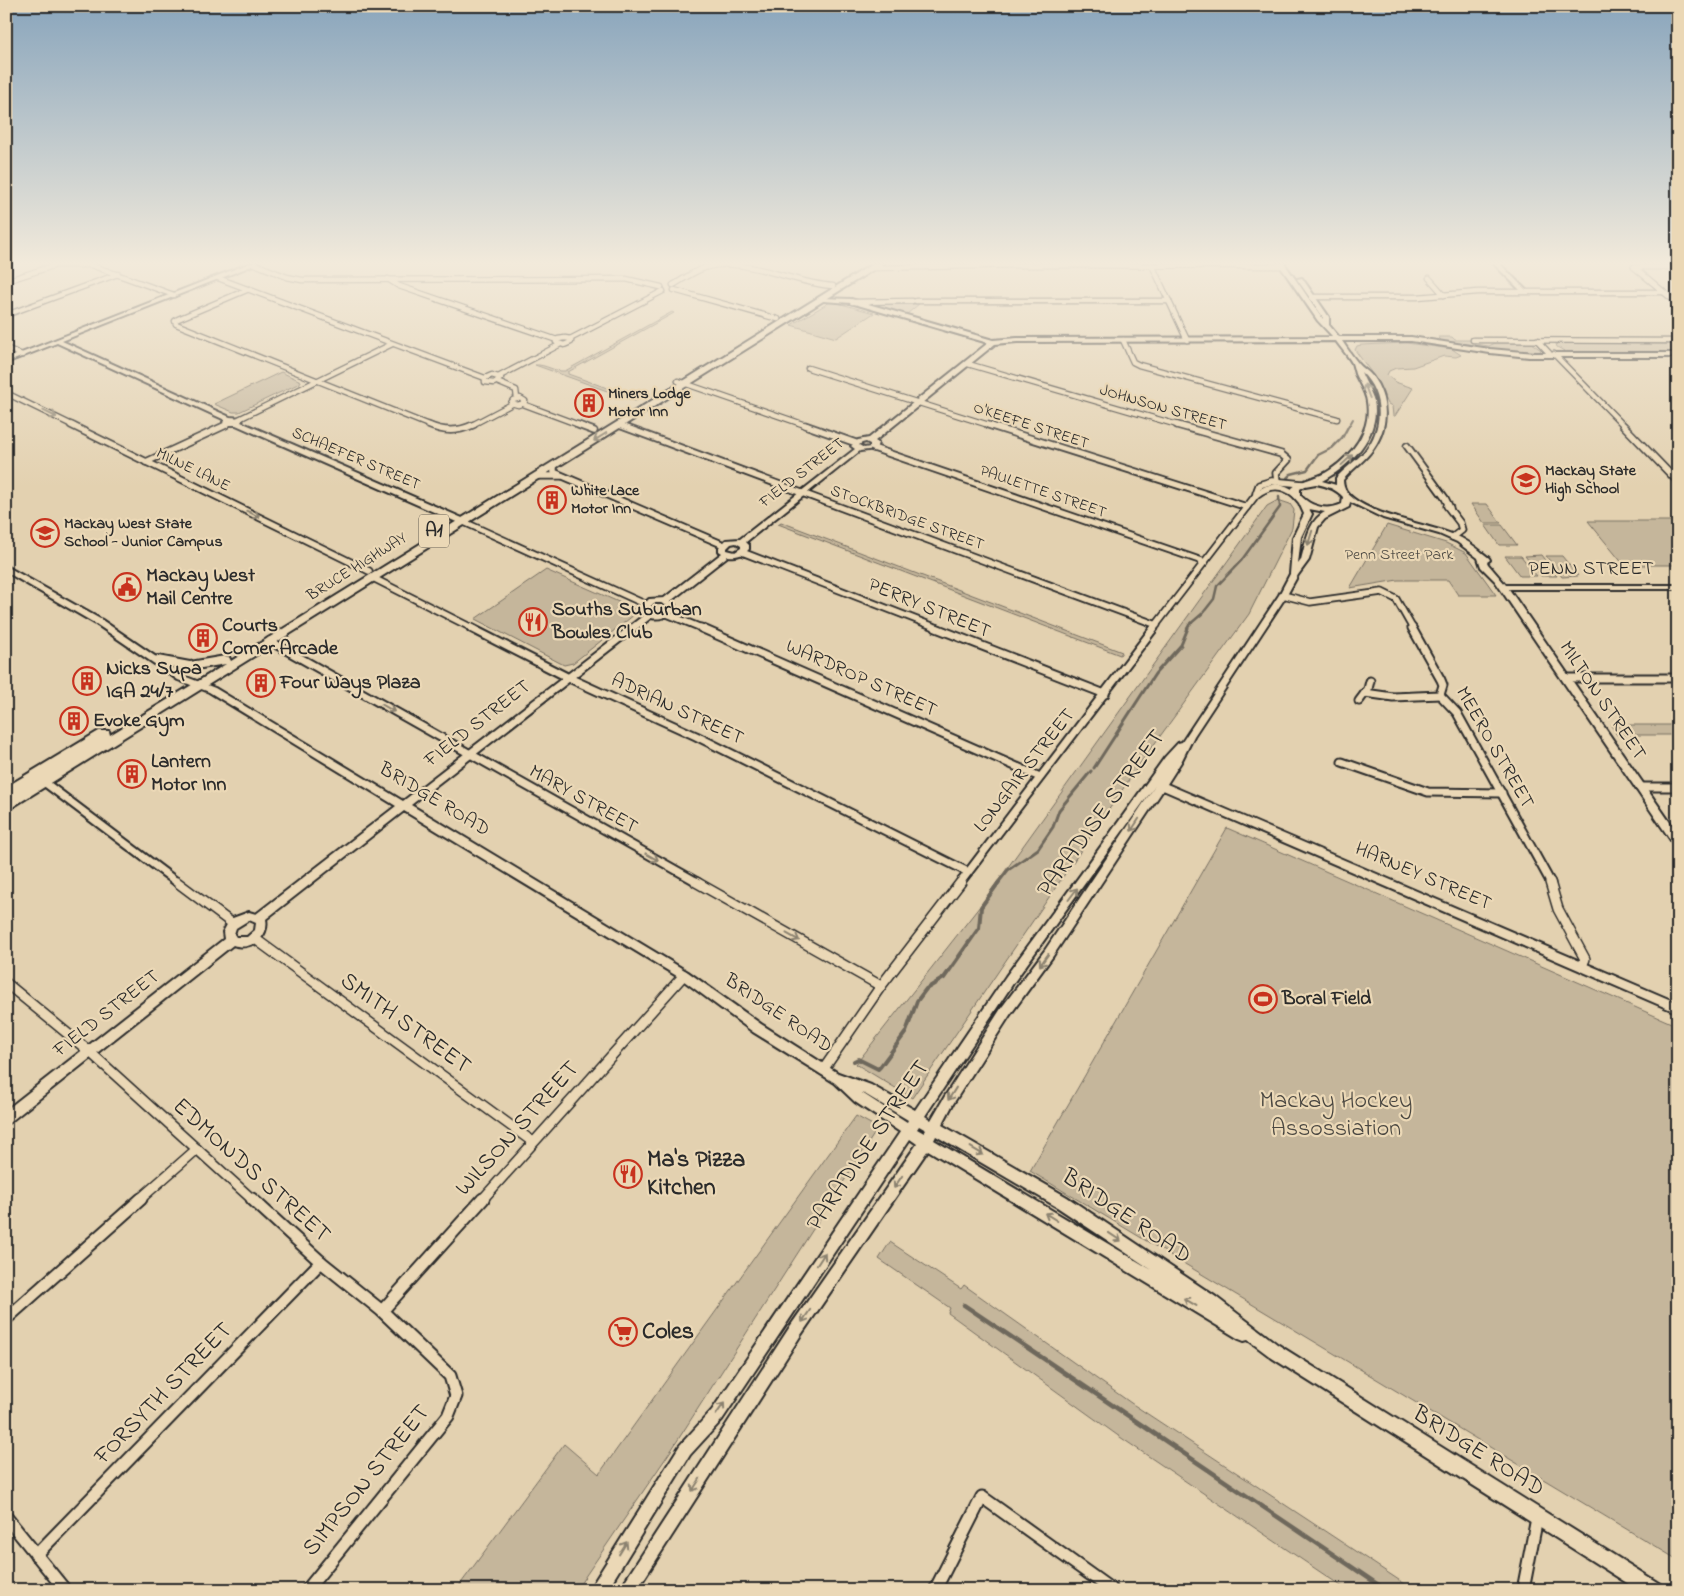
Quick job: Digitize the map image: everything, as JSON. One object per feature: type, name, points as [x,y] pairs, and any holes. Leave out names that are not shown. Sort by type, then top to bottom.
[{"type":"highway","name":"BRUCE HIGHWAY","points":[[6,806],[195,683],[225,660],[460,520],[538,476],[619,425],[750,337]]},
{"type":"highway","name":"BRUCE HIGHWAY","points":[[460,520],[594,431],[682,382],[754,337]]},
{"type":"highway","name":"BRUCE HIGHWAY","points":[[6,794],[270,641],[371,574]]},
{"type":"highway","points":[[158,660],[190,666],[225,660]]},
{"type":"street","points":[[6,361],[66,337]]},
{"type":"street","points":[[210,337],[440,430],[449,432],[464,429],[512,404],[522,404],[594,431]]},
{"type":"street","points":[[375,337],[485,378],[492,375],[500,376],[558,342]]},
{"type":"street","points":[[545,337],[569,344],[572,341],[570,339],[573,337]]},
{"type":"street","points":[[978,337],[994,342],[1017,340],[1387,340],[1503,354],[1678,355]]},
{"type":"street","points":[[1335,337],[1355,364],[1369,377],[1378,391],[1382,404],[1383,423],[1373,446],[1339,480],[1340,490]]},
{"type":"street","points":[[1123,340],[1133,362],[1139,365],[1337,419]]},
{"type":"street","points":[[1473,340],[1678,341]]},
{"type":"street","points":[[1537,340],[1555,354],[1678,482]]},
{"type":"street","points":[[1546,340],[1555,354]]},
{"type":"street","name":"SCHAEFER STREET","points":[[57,341],[229,422],[238,421],[460,520]]},
{"type":"street","name":"FIELD STREET","points":[[870,441],[994,342]]},
{"type":"street","points":[[238,421],[392,344]]},
{"type":"street","points":[[6,348],[22,355]]},
{"type":"street","name":"JOHNSON STREET","points":[[968,364],[1265,451],[1280,460],[1279,464],[1270,473],[1274,483]]},
{"type":"street","points":[[1296,495],[1296,488],[1322,478],[1349,458],[1363,441],[1370,420],[1370,400],[1355,364]]},
{"type":"street","name":"O'KEEFE STREET","points":[[808,368],[1247,507]]},
{"type":"street","points":[[497,382],[501,380],[500,376]]},
{"type":"street","points":[[485,378],[486,382],[497,382],[516,390],[517,399]]},
{"type":"street","points":[[682,382],[858,446],[873,448],[875,445],[870,441],[864,440],[858,446]]},
{"type":"street","name":"MILNE LANE","points":[[6,393],[371,574]]},
{"type":"street","points":[[512,404],[511,401],[517,399],[525,400],[522,404]]},
{"type":"street","points":[[146,462],[229,422]]},
{"type":"street","name":"STOCKBRIDGE STREET","points":[[619,425],[1158,625]]},
{"type":"street","name":"FIELD STREET","points":[[741,542],[858,446]]},
{"type":"street","points":[[1407,446],[1432,482],[1438,495],[1460,523],[1462,530],[1453,537]]},
{"type":"street","name":"PAULETTE STREET","points":[[873,448],[1205,562]]},
{"type":"street","points":[[554,466],[554,472],[562,476],[716,540],[725,549],[735,554],[742,552],[746,547],[741,542],[733,541],[725,549],[666,601]]},
{"type":"street","points":[[538,476],[562,476]]},
{"type":"street","points":[[1274,483],[1324,483],[1340,490],[1347,497],[1372,512]]},
{"type":"street","points":[[1274,483],[1296,495],[1303,503],[1315,508],[1372,512]]},
{"type":"street","name":"LONGAIR STREET","points":[[828,1073],[882,986],[968,872],[1256,495],[1274,483]]},
{"type":"street","points":[[1339,509],[1346,505],[1347,497]]},
{"type":"street","name":"PARADISE STREET","points":[[1294,574],[1297,537],[1308,514],[1303,503]]},
{"type":"street","name":"PARADISE STREET","points":[[628,1590],[796,1330],[926,1142],[949,1100],[992,1032],[1119,850],[1157,783],[1168,759],[1190,735],[1283,595],[1294,574],[1305,560],[1314,527],[1322,517],[1339,509]]},
{"type":"street","name":"MILTON STREET","points":[[1372,512],[1453,537],[1482,557],[1484,565],[1501,583],[1678,842]]},
{"type":"street","points":[[460,520],[658,616],[667,614],[672,607],[666,601],[658,600],[648,610]]},
{"type":"street","name":"PERRY STREET","points":[[742,552],[1105,694]]},
{"type":"street","name":"BRIDGE ROAD","points":[[6,568],[99,622],[158,660],[179,676],[216,692],[684,975],[757,1028],[828,1073],[859,1098],[912,1124],[934,1129],[968,1146],[1062,1202],[1211,1302],[1278,1353]]},
{"type":"street","name":"ADRIAN STREET","points":[[371,574],[569,678],[705,740],[968,872]]},
{"type":"street","name":"PENN STREET","points":[[1501,583],[1678,587]]},
{"type":"street","name":"MEERO STREET","points":[[1283,595],[1310,602],[1374,592],[1391,595],[1396,599],[1441,680],[1443,685],[1440,695],[1457,713],[1550,880],[1558,909],[1585,959],[1582,966]]},
{"type":"street","name":"FIELD STREET","points":[[259,918],[569,678],[648,610]]},
{"type":"street","name":"WARDROP STREET","points":[[667,614],[761,653],[1040,777]]},
{"type":"street","name":"MARY STREET","points":[[270,641],[882,986]]},
{"type":"street","points":[[1566,678],[1678,678]]},
{"type":"street","points":[[1359,701],[1370,681]]},
{"type":"street","points":[[1365,693],[1390,698],[1440,695]]},
{"type":"street","points":[[1342,762],[1428,792],[1502,793]]},
{"type":"street","points":[[44,782],[233,924]]},
{"type":"street","name":"PARADISE STREET","points":[[597,1590],[686,1450],[717,1415],[1010,979],[1157,783]]},
{"type":"street","name":"HARNEY STREET","points":[[1157,783],[1678,1008]]},
{"type":"street","points":[[1639,787],[1678,787]]},
{"type":"street","points":[[248,916],[259,918],[263,924],[254,938],[241,943],[231,940],[228,932],[233,924],[248,916]]},
{"type":"street","name":"SMITH STREET","points":[[254,938],[533,1142]]},
{"type":"street","name":"FIELD STREET","points":[[6,1118],[231,940]]},
{"type":"street","name":"WILSON STREET","points":[[382,1311],[684,975]]},
{"type":"street","name":"EDMONDS STREET","points":[[6,983],[90,1052],[322,1262],[382,1311],[450,1376],[456,1388],[457,1397]]},
{"type":"street","name":"BRIDGE ROAD","points":[[912,1124],[926,1142],[1206,1312],[1278,1353],[1654,1590]]},
{"type":"street","points":[[6,1319],[197,1149]]},
{"type":"street","name":"FORSYTH STREET","points":[[36,1555],[322,1262]]},
{"type":"street","name":"SIMPSON STREET","points":[[307,1590],[435,1433],[448,1416],[457,1397]]},
{"type":"street","points":[[935,1590],[982,1497],[1112,1590]]},
{"type":"street","points":[[6,1517],[65,1590]]},
{"type":"street","points":[[1523,1590],[1537,1518]]},
{"type":"green space","points":[[626,337],[630,337],[568,372],[568,374],[635,398],[640,398],[635,401],[535,365],[565,371]]},
{"type":"green space","points":[[1438,337],[1470,340],[1476,344],[1489,346],[1495,343],[1531,343],[1541,350],[1539,352],[1514,351],[1442,341]]},
{"type":"green space","points":[[1406,343],[1452,349],[1461,355],[1456,357],[1444,356],[1413,367],[1396,368],[1389,371],[1387,375],[1395,382],[1413,388],[1395,416],[1393,416],[1392,406],[1388,404],[1378,382],[1355,350],[1357,346],[1361,345]]},
{"type":"green space","points":[[1556,344],[1678,344],[1678,353],[1566,352],[1557,347]]},
{"type":"green space","points":[[281,372],[301,381],[300,383],[239,412],[233,412],[214,404]]},
{"type":"green space","points":[[1278,500],[1290,504],[1294,510],[1292,528],[1249,614],[1142,761],[912,1098],[856,1064],[980,906],[1267,506]]},
{"type":"green space","points":[[1471,504],[1487,504],[1501,523],[1484,523]]},
{"type":"green space","points":[[1588,521],[1678,521],[1678,565],[1624,565]]},
{"type":"green space","points":[[781,522],[1122,652],[1120,655],[778,524]]},
{"type":"green space","name":"Penn Street Park","points":[[1387,525],[1446,543],[1466,553],[1496,595],[1458,595],[1448,580],[1398,580],[1350,588]]},
{"type":"green space","points":[[1485,525],[1502,525],[1517,545],[1499,545]]},
{"type":"green space","points":[[1541,555],[1557,576],[1541,576],[1525,556]]},
{"type":"green space","points":[[1505,556],[1521,556],[1537,576],[1520,576]]},
{"type":"green space","points":[[1546,556],[1562,556],[1578,576],[1562,577]]},
{"type":"green space","points":[[546,570],[639,611],[573,663],[564,665],[475,619]]},
{"type":"green space","points":[[1611,725],[1678,725],[1678,735],[1617,735]]},
{"type":"green space","name":"Mackay Hockey Assossiation","points":[[1227,828],[1678,1026],[1678,1560],[1030,1171]]},
{"type":"green space","points":[[856,1116],[878,1128],[672,1449],[576,1590],[456,1590],[564,1444],[599,1474]]},
{"type":"green space","points":[[890,1242],[961,1289],[964,1285],[1131,1403],[1414,1590],[1347,1590],[1117,1435],[948,1313],[950,1308],[879,1259]]},
{"type":"waterway","points":[[1349,426],[1353,419]]},
{"type":"waterway","points":[[1287,478],[1291,474],[1307,470],[1318,455],[1332,448],[1342,438],[1349,425]]},
{"type":"waterway","points":[[1187,629],[1214,599],[1217,586],[1241,561],[1280,507],[1279,497]]},
{"type":"waterway","points":[[1094,768],[1155,674],[1181,645],[1188,628]]},
{"type":"waterway","points":[[998,883],[1008,870],[1038,849],[1053,827],[1059,810],[1091,771]]},
{"type":"waterway","points":[[854,1061],[858,1059],[878,1069],[880,1067],[906,1032],[917,1001],[926,989],[944,978],[979,928],[981,907],[999,882]]},
{"type":"waterway","points":[[964,1305],[1386,1590]]},
{"type":"place","name":"Miners Lodge Motor Inn","points":[[589,403]]},
{"type":"place","name":"Mackay State High School","points":[[1526,480]]},
{"type":"place","name":"White Lace Motor Inn","points":[[552,500]]},
{"type":"place","name":"Mackay West State School - Junior Campus","points":[[45,533]]},
{"type":"place","name":"Mackay West Mail Centre","points":[[127,587]]},
{"type":"place","name":"Souths Suburban Bowles Club","points":[[533,622]]},
{"type":"place","name":"Courts Corner Arcade","points":[[203,638]]},
{"type":"place","name":"Nicks Supa IGA 24/7","points":[[87,681]]},
{"type":"place","name":"Four Ways Plaza","points":[[261,683]]},
{"type":"place","name":"Evoke Gym","points":[[74,721]]},
{"type":"place","name":"Lantern Motor Inn","points":[[132,774]]},
{"type":"place","name":"Boral Field","points":[[1263,999]]},
{"type":"place","name":"Ma's Pizza Kitchen","points":[[628,1174]]},
{"type":"place","name":"Coles","points":[[623,1332]]}]
